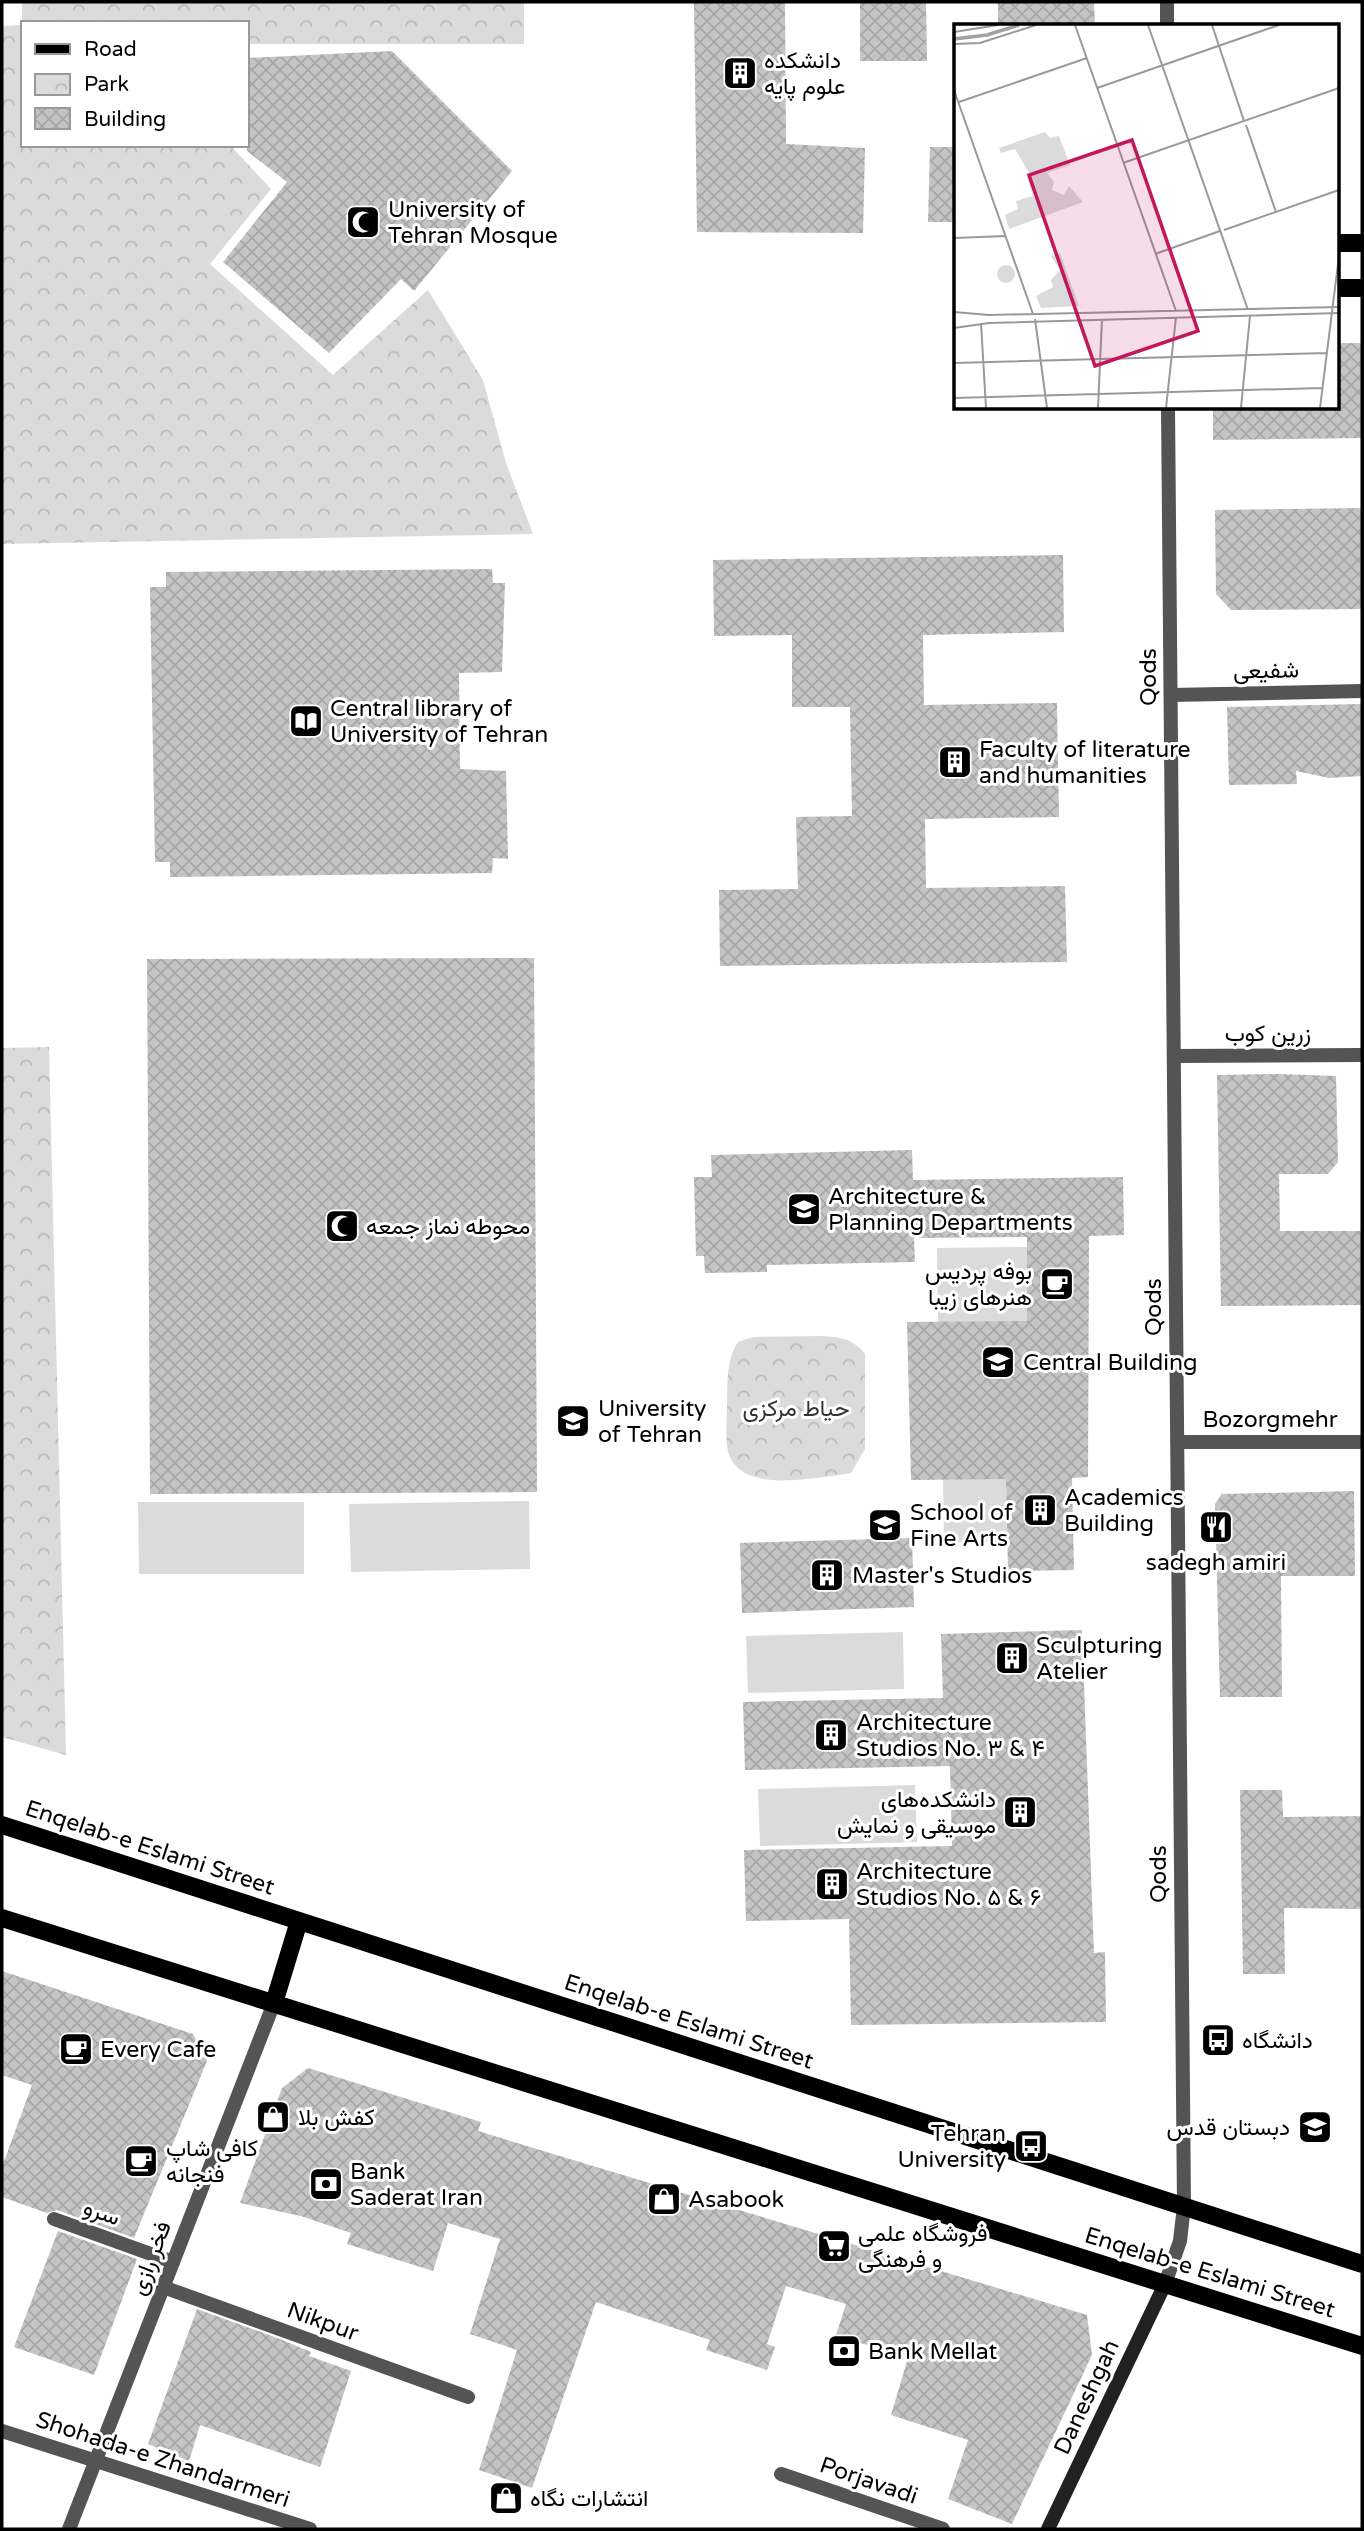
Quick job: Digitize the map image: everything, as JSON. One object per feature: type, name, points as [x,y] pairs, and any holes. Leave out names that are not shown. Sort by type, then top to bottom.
[{"type":"main road","points":[[1340,243],[1362,243]]},
{"type":"main road","points":[[1340,288],[1362,288]]},
{"type":"main road","name":"Enqelab-e Eslami Street","points":[[2,1825],[1362,2264]]},
{"type":"main road","name":"Enqelab-e Eslami Street","points":[[2,1918],[1362,2346]]},
{"type":"main road","points":[[274,2003],[299,1921]]},
{"type":"main road","name":"Daneshgah","points":[[1048,2529],[1165,2284]]},
{"type":"street","points":[[1167,2],[1167,24]]},
{"type":"street","name":"Qods","points":[[1165,2284],[1180,2241],[1184,2206],[1168,410]]},
{"type":"street","name":"شفیعی","points":[[1171,695],[1362,691]]},
{"type":"street","name":"زرین کوب","points":[[1174,1056],[1362,1055]]},
{"type":"street","name":"Bozorgmehr","points":[[1177,1442],[1362,1443]]},
{"type":"street","name":"فخر رازی","points":[[69,2529],[274,2003]]},
{"type":"street","name":"سرو","points":[[54,2219],[173,2262]]},
{"type":"street","name":"Nikpur","points":[[163,2287],[468,2397]]},
{"type":"street","name":"Shohada-e Zhandarmeri","points":[[2,2431],[310,2529]]},
{"type":"street","name":"Porjavadi","points":[[780,2474],[943,2529]]},
{"type":"green space","points":[[22,2],[524,2],[524,44],[248,44],[248,21],[22,21]]},
{"type":"green space","points":[[21,25],[21,147],[232,147],[271,189],[210,264],[333,375],[428,290],[483,380],[506,463],[533,534],[2,544],[2,26]]},
{"type":"green space","points":[[49,1047],[66,1755],[2,1737],[2,1048]]},
{"type":"green space","points":[[1027,1247],[1027,1321],[938,1322],[937,1248]]},
{"type":"green space","name":"حیاط مرکزی","points":[[822,1336],[846,1340],[865,1354],[865,1449],[851,1473],[784,1480],[751,1476],[738,1468],[730,1457],[727,1446],[728,1374],[738,1342],[753,1337]]},
{"type":"green space","points":[[943,1479],[1006,1479],[1007,1541],[944,1543]]},
{"type":"green space","points":[[529,1501],[530,1569],[351,1572],[349,1504]]},
{"type":"green space","points":[[138,1502],[304,1502],[304,1574],[139,1574]]},
{"type":"green space","points":[[903,1632],[904,1689],[748,1693],[746,1636]]},
{"type":"green space","points":[[915,1785],[917,1842],[760,1846],[758,1789]]},
{"type":"building","name":"دانشکده علوم پایه","points":[[694,2],[785,2],[786,144],[865,148],[863,233],[697,232]]},
{"type":"building","name":"دانشکده علوم پایه","points":[[860,2],[926,2],[927,61],[860,61]]},
{"type":"building","points":[[998,2],[1094,2],[1095,24],[998,24]]},
{"type":"building","name":"University of Tehran Mosque","points":[[392,51],[512,171],[414,291],[401,279],[329,353],[223,262],[287,182],[247,151],[248,58]]},
{"type":"building","points":[[930,147],[954,147],[954,222],[928,222]]},
{"type":"building","points":[[1340,343],[1362,343],[1362,438],[1213,440],[1213,410],[1340,410]]},
{"type":"building","points":[[1362,508],[1362,609],[1231,610],[1216,594],[1215,510]]},
{"type":"building","name":"Faculty of literature and humanities","points":[[1063,555],[1064,632],[923,635],[924,705],[1057,703],[1059,817],[925,819],[926,888],[1065,886],[1067,962],[720,966],[719,890],[798,889],[796,817],[852,816],[850,707],[792,707],[792,635],[714,636],[713,560]]},
{"type":"building","name":"Central library of University of Tehran","points":[[492,569],[493,583],[505,583],[502,672],[459,673],[460,769],[506,771],[508,859],[493,858],[492,873],[170,877],[170,862],[155,862],[150,587],[166,587],[166,572]]},
{"type":"building","points":[[1362,704],[1362,776],[1329,778],[1296,771],[1297,784],[1229,785],[1227,707]]},
{"type":"building","name":"محوطه نماز جمعه","points":[[534,958],[537,1492],[150,1494],[147,959]]},
{"type":"building","points":[[1217,1075],[1336,1076],[1338,1162],[1328,1174],[1279,1174],[1280,1231],[1362,1231],[1362,1305],[1221,1306]]},
{"type":"building","points":[[912,1150],[913,1180],[1123,1177],[1124,1235],[1089,1236],[1088,1477],[1072,1478],[1074,1570],[1008,1571],[1006,1479],[911,1480],[907,1322],[1027,1321],[1027,1237],[914,1238],[915,1262],[767,1265],[767,1272],[705,1273],[704,1256],[696,1256],[694,1177],[712,1177],[711,1155]]},
{"type":"building","points":[[1354,1491],[1355,1576],[1281,1576],[1282,1697],[1220,1697],[1215,1504],[1222,1494]]},
{"type":"building","name":"Master's Studios","points":[[912,1538],[914,1607],[742,1613],[740,1543]]},
{"type":"building","points":[[1082,1630],[1094,1953],[1105,1952],[1106,2022],[851,2025],[849,1919],[746,1921],[744,1850],[952,1846],[950,1766],[745,1770],[743,1702],[943,1698],[941,1634]]},
{"type":"building","points":[[1240,1790],[1282,1790],[1283,1817],[1362,1816],[1362,1909],[1284,1908],[1285,1974],[1243,1974]]},
{"type":"building","points":[[2,1971],[193,2034],[207,2061],[134,2238],[57,2210],[47,2213],[2,2197],[2,2167],[32,2085],[2,2075]]},
{"type":"building","points":[[308,2068],[481,2122],[478,2131],[1087,2315],[1092,2355],[1012,2524],[948,2499],[968,2440],[891,2415],[908,2358],[836,2335],[846,2304],[786,2286],[767,2344],[775,2347],[767,2370],[706,2350],[710,2340],[596,2302],[532,2488],[479,2470],[517,2350],[470,2334],[500,2239],[448,2223],[433,2271],[347,2244],[351,2233],[301,2216],[240,2203],[282,2088]]},
{"type":"building","points":[[58,2231],[137,2259],[94,2375],[14,2347]]},
{"type":"building","points":[[197,2309],[280,2339],[311,2352],[309,2356],[351,2371],[320,2467],[200,2425],[189,2461],[148,2444]]},
{"type":"place","name":"دانشکده علوم پایه","points":[[740,73]]},
{"type":"place","name":"University of Tehran Mosque","points":[[363,222]]},
{"type":"place","name":"Central library of University of Tehran","points":[[306,721]]},
{"type":"place","name":"Faculty of literature and humanities","points":[[955,762]]},
{"type":"place","name":"Architecture & Planning Departments","points":[[804,1209]]},
{"type":"place","name":"محوطه نماز جمعه","points":[[342,1226]]},
{"type":"place","name":"بوفه پردیس هنرهای زیبا","points":[[1057,1284]]},
{"type":"place","name":"Central Building","points":[[998,1362]]},
{"type":"place","name":"University of Tehran","points":[[573,1421]]},
{"type":"place","name":"Academics Building","points":[[1040,1510]]},
{"type":"place","name":"School of Fine Arts","points":[[885,1525]]},
{"type":"place","name":"sadegh amiri","points":[[1216,1527]]},
{"type":"place","name":"Master's Studios","points":[[827,1575]]},
{"type":"place","name":"Sculpturing Atelier","points":[[1012,1658]]},
{"type":"place","name":"Architecture Studios No. ۳ & ۴","points":[[831,1735]]},
{"type":"place","name":"دانشکده‌های موسیقی و نمایش","points":[[1020,1812]]},
{"type":"place","name":"Architecture Studios No. ۵ & ۶","points":[[832,1884]]},
{"type":"place","name":"دانشگاه","points":[[1218,2040]]},
{"type":"place","name":"Every Cafe","points":[[76,2049]]},
{"type":"place","name":"کفش بلا","points":[[273,2117]]},
{"type":"place","name":"دبستان قدس","points":[[1315,2127]]},
{"type":"place","name":"Tehran University","points":[[1031,2146]]},
{"type":"place","name":"کافی شاپ فنجانه","points":[[141,2161]]},
{"type":"place","name":"Bank Saderat Iran","points":[[326,2184]]},
{"type":"place","name":"Asabook","points":[[664,2199]]},
{"type":"place","name":"فروشگاه علمی و فرهنگی","points":[[834,2246]]},
{"type":"place","name":"Bank Mellat","points":[[844,2351]]},
{"type":"place","name":"انتشارات نگاه","points":[[506,2498]]}]
